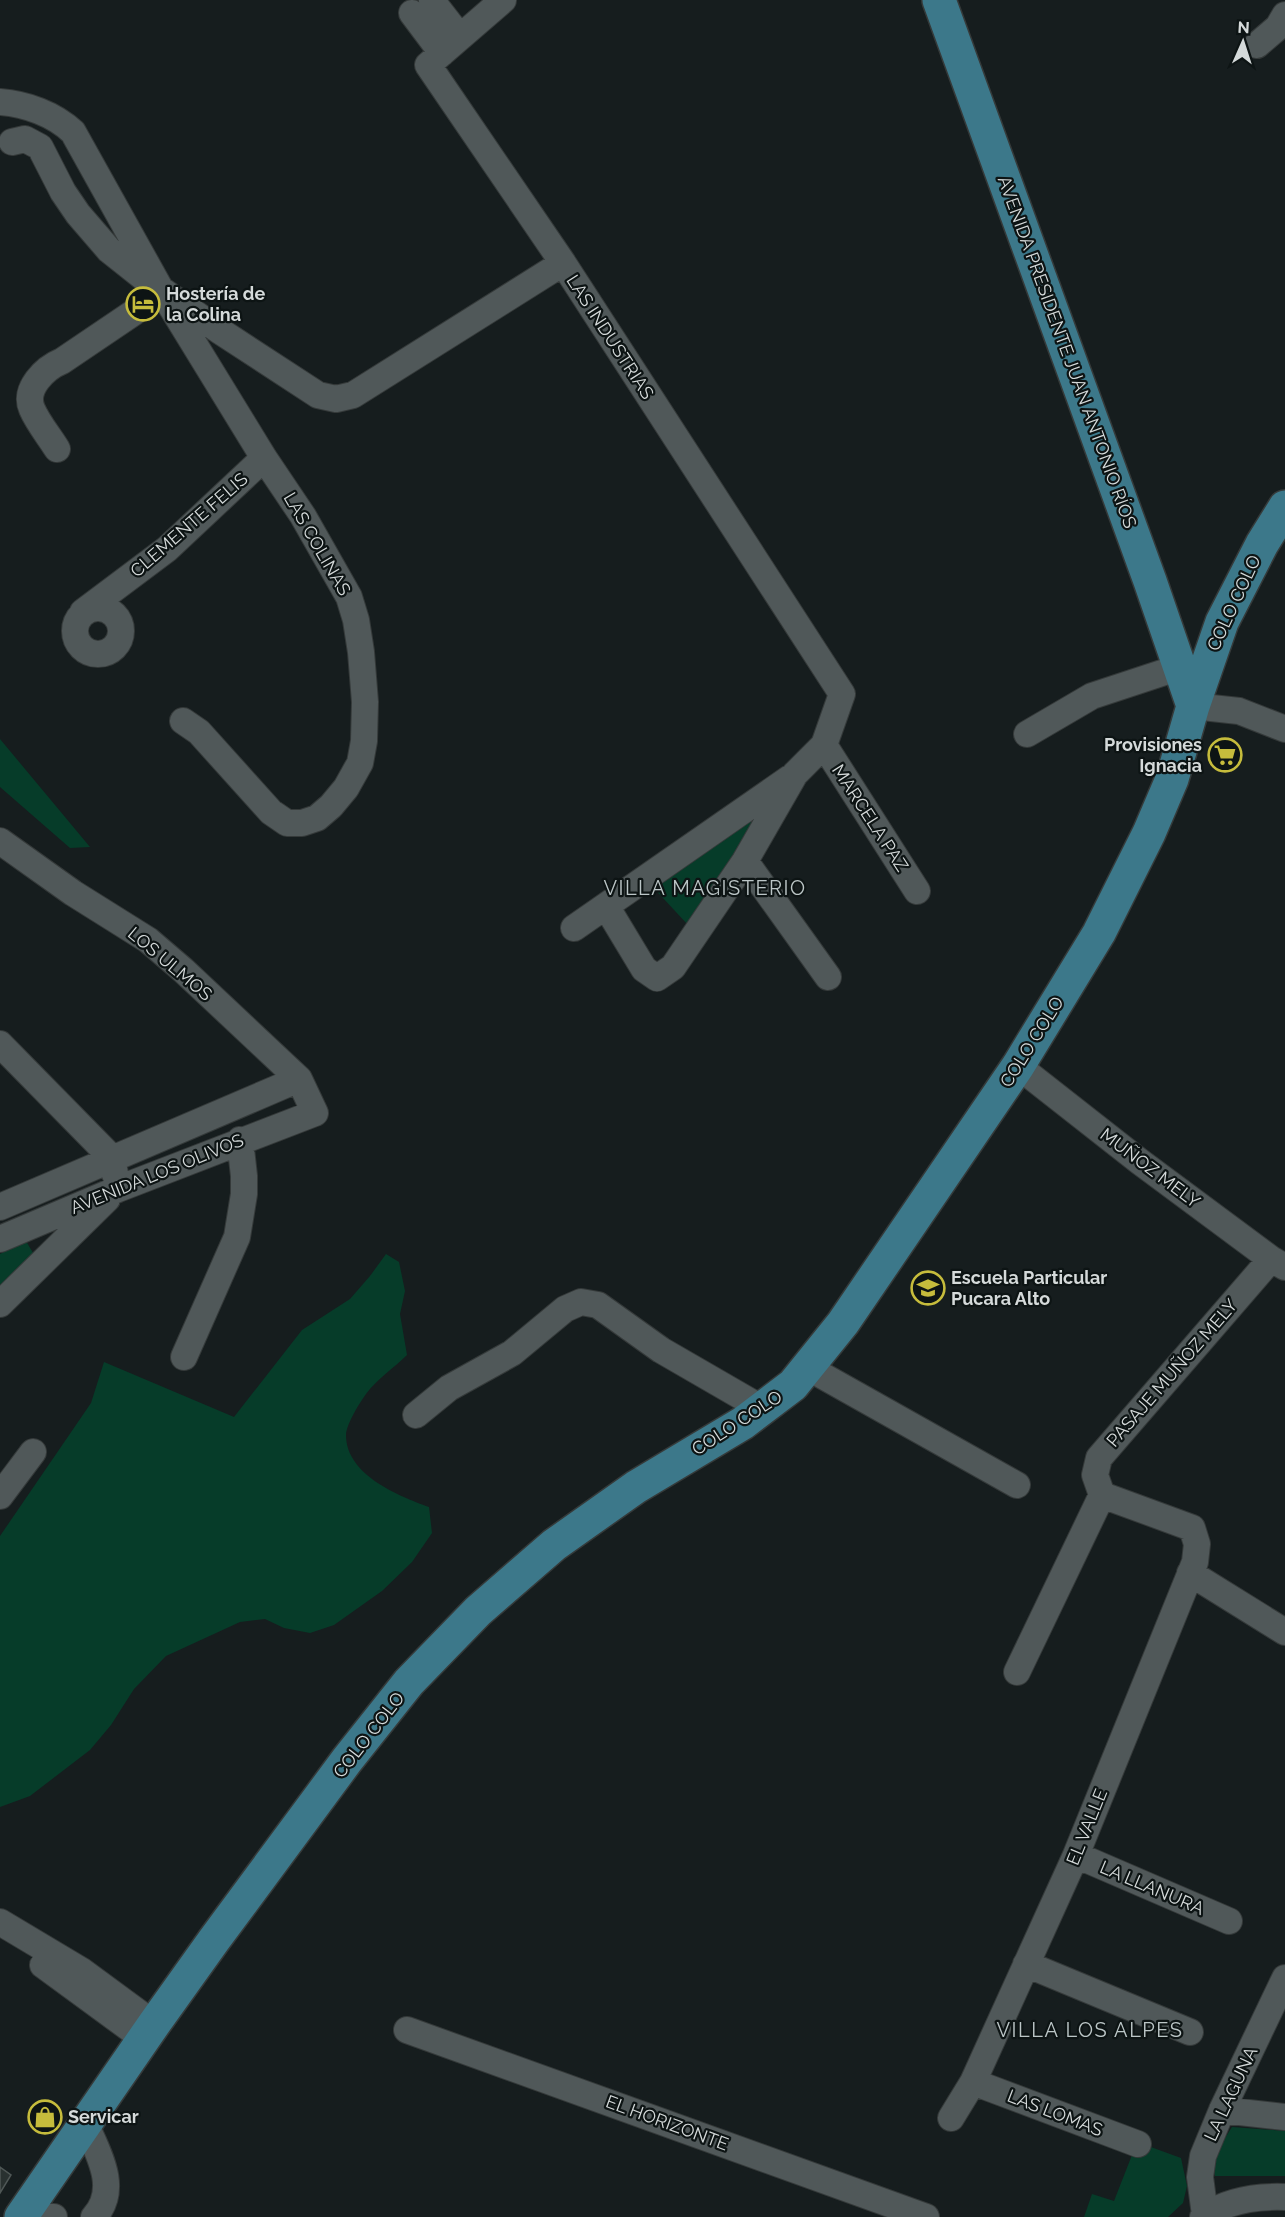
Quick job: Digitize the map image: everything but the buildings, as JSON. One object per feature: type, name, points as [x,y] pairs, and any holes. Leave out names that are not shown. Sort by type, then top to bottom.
[{"type":"main road","name":"AVENIDA PRESIDENTE JUAN ANTONIO RÍOS","points":[[939,0],[1150,580],[1193,706]]},
{"type":"main road","name":"COLO COLO","points":[[21,2217],[149,2031],[347,1760],[403,1690],[443,1646],[516,1577],[594,1515],[722,1436],[763,1409],[793,1385],[843,1323],[1018,1066],[1100,933],[1149,833],[1172,779],[1193,706],[1222,622],[1257,553],[1285,507]]},
{"type":"street","points":[[422,7],[451,45],[503,0]]},
{"type":"street","points":[[1257,45],[1278,27],[1285,15]]},
{"type":"street","name":"LAS INDUSTRIAS","points":[[451,45],[428,65],[563,263],[842,694],[824,745]]},
{"type":"street","name":"LAS COLINAS","points":[[2,102],[43,112],[60,120],[73,132],[161,290],[264,458],[303,516],[349,597],[353,609],[362,652],[365,702],[364,741],[360,763],[346,788],[332,806],[317,818],[302,823],[287,823],[271,813],[199,732],[183,721]]},
{"type":"street","points":[[12,142],[25,139],[40,147],[63,192],[93,232],[126,264],[161,290],[133,313],[53,365],[40,377],[32,392],[31,407],[57,449]]},
{"type":"street","name":"LAS COLINAS","points":[[161,290],[318,395],[336,399],[360,391],[563,263]]},
{"type":"street","name":"CLEMENTE FELIS","points":[[83,612],[167,549],[264,458]]},
{"type":"street","points":[[1027,734],[1092,696],[1180,667]]},
{"type":"street","points":[[1193,706],[1239,711],[1285,729]]},
{"type":"street","points":[[574,928],[795,774],[824,745]]},
{"type":"street","name":"MARCELA PAZ","points":[[824,745],[917,891]]},
{"type":"street","points":[[606,906],[644,969],[657,978],[673,967],[745,861],[795,774]]},
{"type":"street","name":"LOS ULMOS","points":[[0,841],[73,893],[148,940],[183,970],[298,1079],[315,1113]]},
{"type":"street","points":[[745,861],[828,977]]},
{"type":"street","points":[[0,1044],[112,1158],[118,1189],[0,1304]]},
{"type":"street","name":"MUÑOZ MELY","points":[[1018,1066],[1139,1161],[1278,1263]]},
{"type":"street","name":"AVENIDA LOS OLIVOS","points":[[0,1208],[298,1079]]},
{"type":"street","name":"AVENIDA LOS OLIVOS","points":[[0,1239],[240,1140],[315,1113]]},
{"type":"street","points":[[184,1357],[237,1237],[244,1194],[240,1140]]},
{"type":"street","name":"PASAJE MUÑOZ MELY","points":[[1102,1495],[1095,1475],[1099,1458],[1278,1263]]},
{"type":"street","points":[[416,1415],[449,1388],[512,1353],[565,1309],[581,1302],[598,1305],[661,1350],[763,1409]]},
{"type":"street","points":[[807,1367],[1017,1485]]},
{"type":"street","points":[[0,1496],[33,1452]]},
{"type":"street","points":[[1017,1672],[1102,1495]]},
{"type":"street","name":"EL VALLE","points":[[951,2118],[973,2082],[1076,1855],[1197,1551],[1192,1528],[1102,1495]]},
{"type":"street","points":[[1190,1572],[1285,1632]]},
{"type":"street","name":"LA LLANURA","points":[[1076,1855],[1229,1921]]},
{"type":"street","points":[[0,1922],[82,1971],[149,2031]]},
{"type":"street","points":[[0,1938],[149,2031]]},
{"type":"street","points":[[1026,1964],[1190,2032]]},
{"type":"street","name":"LA LAGUNA","points":[[1204,2216],[1200,2177],[1203,2156],[1222,2110],[1285,1977]]},
{"type":"street","name":"EL HORIZONTE","points":[[407,2030],[926,2217]]},
{"type":"street","name":"LAS LOMAS","points":[[973,2082],[1138,2144]]},
{"type":"street","points":[[1222,2110],[1285,2117]]},
{"type":"street","points":[[85,2123],[105,2169],[107,2187],[104,2202],[94,2217]]},
{"type":"street","points":[[1204,2216],[1234,2202],[1263,2197],[1285,2197]]},
{"type":"street","points":[[36,2217],[54,2217]]},
{"type":"green space","points":[[0,739],[90,847],[70,848],[0,787]]},
{"type":"green space","points":[[764,808],[722,876],[688,925],[650,884]]},
{"type":"green space","points":[[26,1241],[36,1258],[0,1292],[0,1254]]},
{"type":"green space","points":[[386,1254],[399,1262],[405,1291],[400,1314],[407,1355],[380,1378],[366,1394],[351,1420],[346,1435],[348,1449],[364,1472],[376,1482],[403,1497],[429,1507],[432,1533],[412,1562],[382,1591],[334,1625],[310,1633],[284,1628],[265,1619],[240,1622],[166,1656],[134,1689],[111,1725],[90,1750],[30,1796],[0,1807],[0,1536],[91,1403],[104,1362],[234,1417],[302,1330],[350,1299]]},
{"type":"green space","points":[[1232,2127],[1285,2131],[1285,2176],[1215,2176],[1211,2160]]},
{"type":"green space","points":[[1148,2146],[1181,2158],[1187,2186],[1183,2203],[1168,2217],[1084,2217],[1092,2194],[1114,2201],[1132,2155]]},
{"type":"place","name":"Hostería de la Colina","points":[[143,304]]},
{"type":"place","name":"Provisiones Ignacia","points":[[1225,755]]},
{"type":"place","name":"Escuela Particular Pucara Alto","points":[[928,1288]]},
{"type":"place","name":"Servicar","points":[[45,2117]]},
{"type":"district","name":"VILLA MAGISTERIO","points":[[705,888]]},
{"type":"district","name":"VILLA LOS ALPES","points":[[1090,2030]]}]
